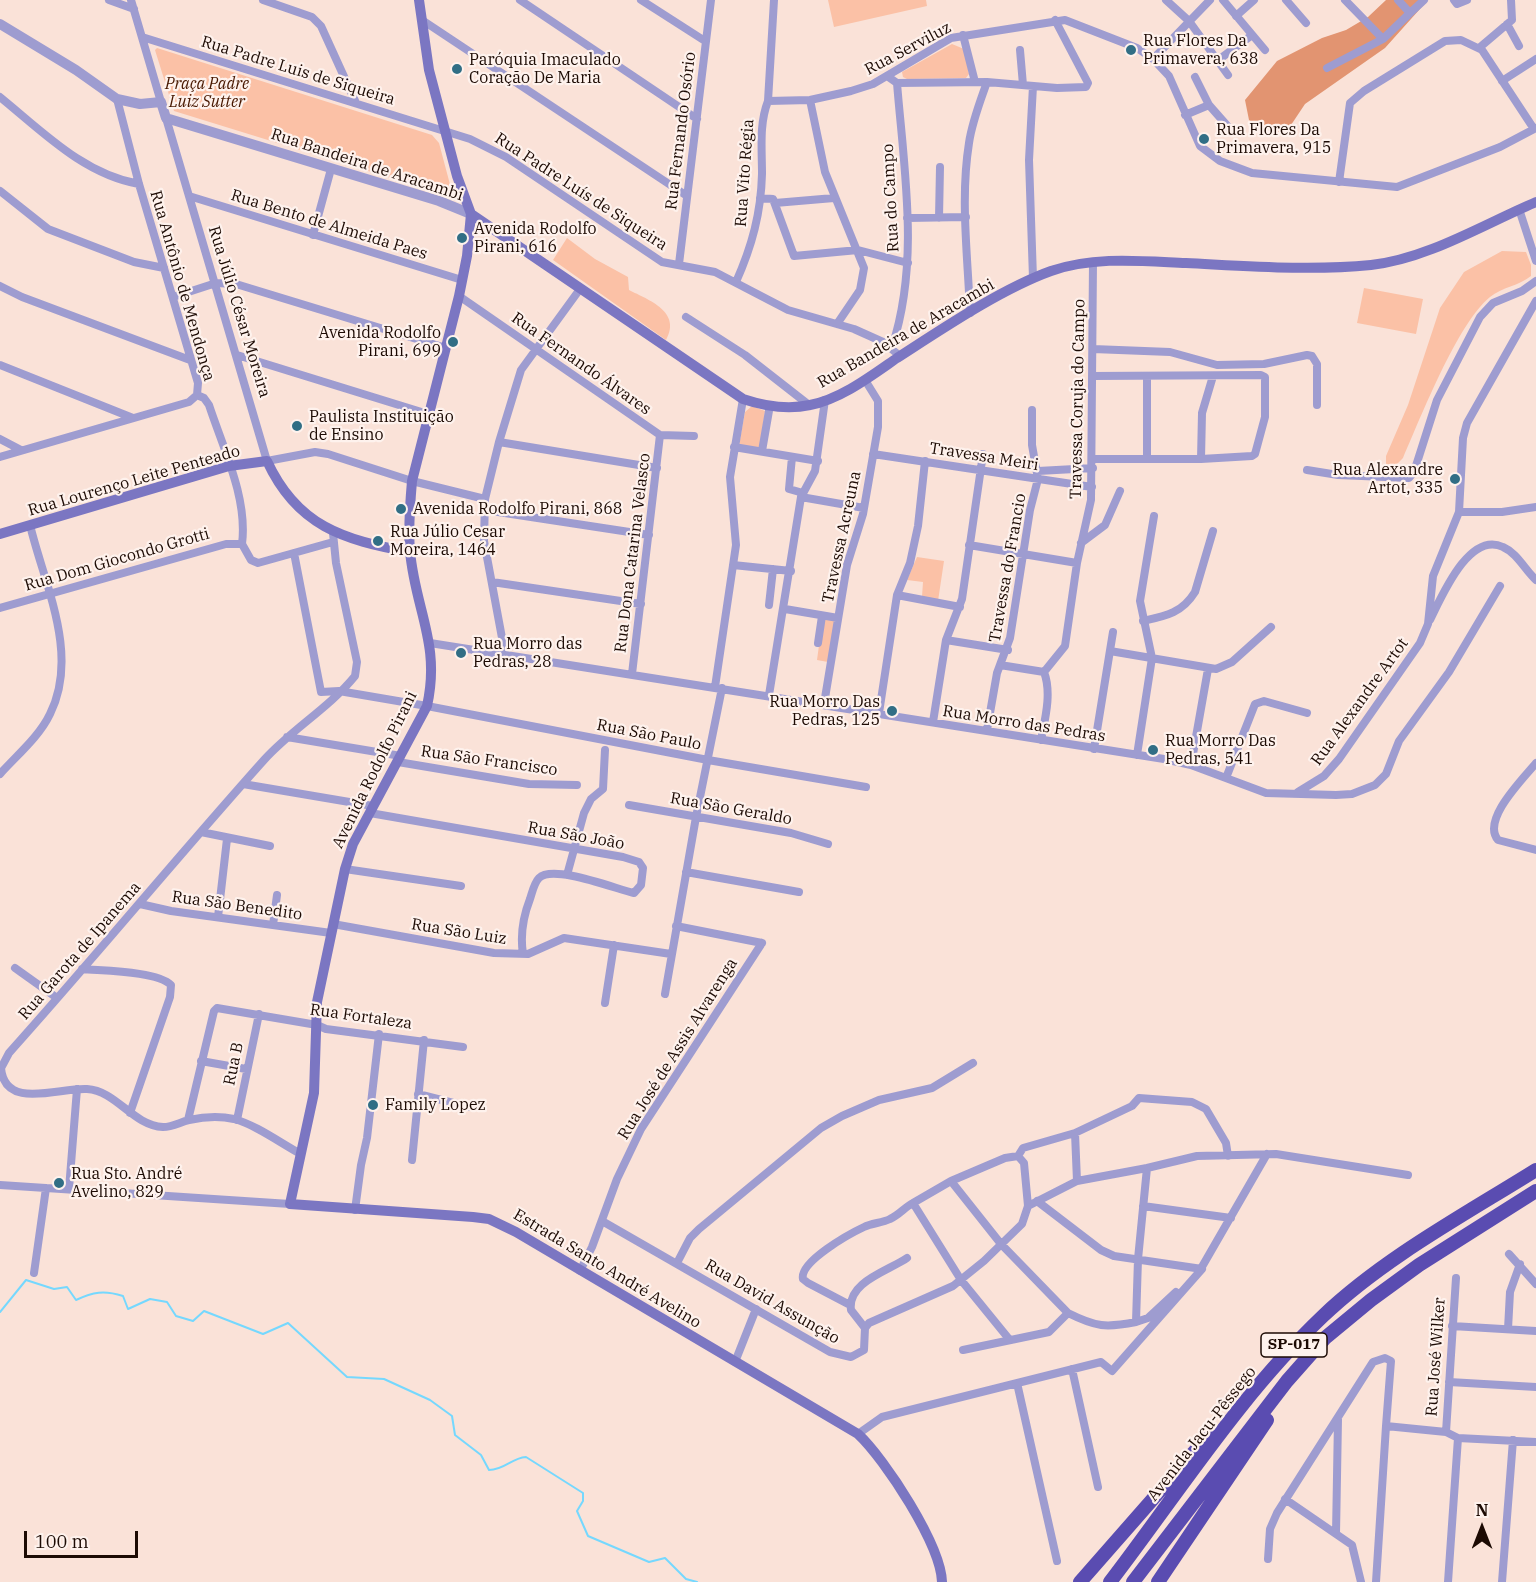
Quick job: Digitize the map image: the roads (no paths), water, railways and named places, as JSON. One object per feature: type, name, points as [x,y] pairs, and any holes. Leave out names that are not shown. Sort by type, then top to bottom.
[{"type":"highway","name":"Avenida Jacu-Pêssego","points":[[1110,1582],[1235,1412],[1290,1349],[1324,1315],[1359,1286],[1536,1170]]},
{"type":"highway","name":"Avenida Jacu-Pêssego","points":[[1133,1582],[1287,1381],[1326,1338],[1371,1300],[1419,1265],[1536,1191]]},
{"type":"highway","points":[[1158,1582],[1269,1416],[1287,1381]]},
{"type":"highway","points":[[1080,1582],[1188,1458],[1235,1412]]},
{"type":"main road","name":"Avenida Rodolfo Pirani","points":[[290,1204],[299,1153],[314,1093],[317,1002],[345,869],[353,844],[427,706],[432,676],[430,643],[410,552],[412,481],[459,296],[471,214],[429,70],[419,0]]},
{"type":"main road","name":"Rua Bandeira de Aracambi","points":[[471,214],[743,399],[770,405],[809,405],[825,400],[865,380],[970,313],[1033,278],[1062,268],[1093,262],[1125,261],[1261,267],[1372,265],[1409,257],[1536,202]]},
{"type":"main road","name":"Rua Lourenço Leite Penteado","points":[[0,534],[229,466],[267,461]]},
{"type":"main road","name":"Rua Júlio César Moreira","points":[[267,461],[278,485],[293,504],[333,537],[410,552]]},
{"type":"main road","name":"Estrada Santo André Avelino","points":[[290,1204],[489,1219],[509,1228],[858,1434],[874,1449],[891,1473],[938,1558],[942,1582]]},
{"type":"street","points":[[109,0],[134,9]]},
{"type":"street","name":"Rua Júlio César Moreira","points":[[131,0],[267,461]]},
{"type":"street","points":[[263,0],[312,17],[321,26],[356,103]]},
{"type":"street","points":[[520,0],[697,119]]},
{"type":"street","points":[[534,9],[540,0]]},
{"type":"street","points":[[641,0],[705,41]]},
{"type":"street","name":"Rua Fernando Osório","points":[[679,264],[711,0]]},
{"type":"street","points":[[768,101],[774,0]]},
{"type":"street","points":[[1166,0],[1190,21],[1228,75]]},
{"type":"street","points":[[1153,58],[1210,0]]},
{"type":"street","points":[[1223,0],[1265,50]]},
{"type":"street","points":[[1236,16],[1254,0]]},
{"type":"street","points":[[1286,0],[1306,23]]},
{"type":"street","points":[[1345,0],[1383,39]]},
{"type":"street","points":[[1398,0],[1410,13]]},
{"type":"street","points":[[1327,68],[1383,39],[1424,0]]},
{"type":"street","points":[[1454,0],[1456,4],[1467,0]]},
{"type":"street","points":[[1479,48],[1507,24],[1514,14],[1511,0]]},
{"type":"street","points":[[422,20],[687,196]]},
{"type":"street","points":[[1055,20],[1074,22],[1137,48],[1153,58],[1168,76],[1200,146],[1210,154],[1252,173],[1339,182],[1397,187],[1457,165],[1535,129],[1479,48],[1461,40],[1445,41],[1356,97],[1348,111],[1339,182]]},
{"type":"street","points":[[887,76],[897,82],[987,82],[1076,88],[1088,85],[1055,20]]},
{"type":"street","name":"Rua Serviluz","points":[[768,101],[810,100],[852,91],[887,76],[942,43],[963,35],[1055,20]]},
{"type":"street","points":[[0,24],[76,70],[117,99],[140,104],[161,102]]},
{"type":"street","points":[[1507,24],[1519,46]]},
{"type":"street","points":[[963,35],[975,82]]},
{"type":"street","points":[[1217,61],[1252,35]]},
{"type":"street","name":"Rua Padre Luis de Siqueira","points":[[142,37],[445,131]]},
{"type":"street","points":[[1020,51],[1023,86]]},
{"type":"street","points":[[1503,81],[1535,62]]},
{"type":"street","points":[[1195,77],[1209,105],[1231,130]]},
{"type":"street","name":"Rua do Campo","points":[[891,347],[898,327],[908,263],[897,82]]},
{"type":"street","points":[[970,313],[966,217],[969,141],[987,82]]},
{"type":"street","points":[[1033,278],[1029,160],[1034,86]]},
{"type":"street","points":[[0,97],[79,160],[117,178],[139,184]]},
{"type":"street","name":"Rua Antônio de Mendonça","points":[[117,99],[139,184],[198,383],[197,395],[204,398],[209,405],[229,466],[239,502],[242,544]]},
{"type":"street","name":"Rua do Campo","points":[[810,100],[825,172],[864,268],[862,285],[856,299],[837,324]]},
{"type":"street","name":"Rua Vito Régia","points":[[736,282],[753,243],[760,198],[762,116],[768,101]]},
{"type":"street","points":[[1185,115],[1209,105]]},
{"type":"street","name":"Rua Bandeira de Aracambi","points":[[166,118],[439,201],[471,214]]},
{"type":"street","name":"Rua Padre Luís de Siqueira","points":[[445,131],[494,149],[657,258],[706,269],[788,310],[837,324],[891,347],[900,356]]},
{"type":"street","points":[[939,218],[940,167]]},
{"type":"street","points":[[313,235],[332,169]]},
{"type":"street","points":[[0,192],[48,229],[134,262],[164,268]]},
{"type":"street","name":"Rua Bento de Almeida Paes","points":[[189,195],[462,280]]},
{"type":"street","points":[[760,198],[772,198],[775,203],[794,256],[858,250],[908,263]]},
{"type":"street","points":[[775,203],[834,198]]},
{"type":"street","points":[[1519,209],[1536,261]]},
{"type":"street","points":[[907,218],[966,217]]},
{"type":"street","name":"Travessa Coruja do Campo","points":[[1044,672],[1065,646],[1077,563],[1088,522],[1093,463],[1093,262]]},
{"type":"street","points":[[1307,470],[1338,476],[1409,478],[1414,472],[1437,400],[1480,317],[1493,303],[1522,291],[1536,280]]},
{"type":"street","points":[[173,297],[216,283],[236,284],[446,348]]},
{"type":"street","points":[[0,286],[22,297],[190,360]]},
{"type":"street","points":[[505,654],[484,541],[485,499],[516,383],[536,348],[580,289]]},
{"type":"street","name":"Rua Fernando Álvares","points":[[459,296],[660,435],[694,436]]},
{"type":"street","name":"Rua Alexandre Artot","points":[[1296,793],[1324,776],[1339,759],[1414,656],[1428,624],[1433,576],[1460,512],[1463,438],[1467,423],[1536,301]]},
{"type":"street","points":[[686,317],[745,355],[809,405]]},
{"type":"street","points":[[1093,349],[1170,352],[1217,365],[1264,364],[1302,355],[1312,356],[1317,364],[1317,405]]},
{"type":"street","points":[[237,355],[428,414]]},
{"type":"street","points":[[0,365],[133,418]]},
{"type":"street","points":[[1201,459],[1202,413],[1217,365]]},
{"type":"street","points":[[1032,410],[1032,445],[1038,475],[1093,463],[1254,455],[1265,417],[1264,376],[1092,376]]},
{"type":"street","points":[[1147,377],[1147,459]]},
{"type":"street","name":"Travessa Acreuna","points":[[824,704],[847,565],[864,508],[879,410],[865,380]]},
{"type":"street","points":[[0,457],[189,402],[197,395]]},
{"type":"street","points":[[664,994],[708,760],[718,688],[736,533],[729,488],[743,399]]},
{"type":"street","points":[[769,695],[802,495],[811,481],[818,461],[825,400]]},
{"type":"street","points":[[762,451],[770,405]]},
{"type":"street","name":"Rua Dona Catarina Velasco","points":[[632,674],[660,435]]},
{"type":"street","points":[[0,439],[21,450]]},
{"type":"street","points":[[499,442],[657,468]]},
{"type":"street","points":[[734,447],[818,461]]},
{"type":"street","name":"Rua Lourenço Leite Penteado","points":[[267,461],[321,453],[412,481],[485,499]]},
{"type":"street","name":"Travessa Meiri","points":[[873,454],[980,470],[1038,475],[1092,487]]},
{"type":"street","points":[[933,723],[946,640],[960,607],[983,454]]},
{"type":"street","points":[[792,457],[789,489],[802,495],[864,508]]},
{"type":"street","points":[[879,713],[897,594],[910,563],[922,505],[926,461]]},
{"type":"street","name":"Travessa do Francio","points":[[987,730],[1000,665],[1008,650],[1031,504],[1038,475]]},
{"type":"street","points":[[1081,543],[1105,525],[1120,491]]},
{"type":"street","points":[[1460,512],[1502,512],[1536,507]]},
{"type":"street","points":[[485,510],[649,535]]},
{"type":"street","points":[[1137,754],[1152,658],[1140,601],[1154,516]]},
{"type":"street","points":[[0,774],[42,728],[56,699],[62,658],[59,633],[30,525]]},
{"type":"street","points":[[1143,621],[1172,615],[1190,601],[1195,592],[1213,531]]},
{"type":"street","points":[[242,544],[253,562],[294,553],[333,537]]},
{"type":"street","name":"Rua Garota de Ipanema","points":[[299,1153],[237,1120],[215,1117],[188,1120],[162,1127],[142,1122],[97,1091],[78,1089],[32,1095],[20,1093],[12,1090],[2,1075],[3,1062],[9,1053],[140,903],[186,846],[288,737],[355,676],[357,662],[333,537]]},
{"type":"street","name":"Rua Dom Giocondo Grotti","points":[[0,608],[226,544],[242,544]]},
{"type":"street","points":[[1428,624],[1449,583],[1470,554],[1479,547],[1491,544],[1501,546],[1536,580]]},
{"type":"street","points":[[969,545],[1077,563]]},
{"type":"street","name":"Rua São Paulo","points":[[294,553],[321,692],[339,692],[427,706],[708,760],[866,787]]},
{"type":"street","points":[[733,565],[791,571]]},
{"type":"street","points":[[769,605],[773,569]]},
{"type":"street","points":[[492,582],[641,604]]},
{"type":"street","name":"Rua Morro das Pedras","points":[[430,643],[1137,754],[1191,765],[1266,793],[1352,794],[1380,780],[1386,774],[1399,741],[1449,672],[1500,586]]},
{"type":"street","points":[[897,594],[960,607]]},
{"type":"street","points":[[784,609],[838,618]]},
{"type":"street","points":[[818,643],[822,616]]},
{"type":"street","points":[[1110,651],[1208,669],[1225,666],[1271,627]]},
{"type":"street","points":[[1094,749],[1113,632]]},
{"type":"street","points":[[946,640],[1008,650]]},
{"type":"street","points":[[1000,665],[1044,672],[1047,682],[1047,707],[1041,740]]},
{"type":"street","points":[[1191,765],[1208,669]]},
{"type":"street","points":[[1226,778],[1250,710],[1255,704],[1264,701],[1307,713]]},
{"type":"street","name":"Rua São Francisco","points":[[288,737],[538,785],[577,785]]},
{"type":"street","points":[[567,875],[591,799],[603,789],[605,750]]},
{"type":"street","points":[[1536,763],[1512,793],[1493,825],[1494,836],[1498,840],[1536,850]]},
{"type":"street","name":"Rua São João","points":[[243,784],[639,862],[643,868],[641,885],[634,893],[567,875],[546,874],[539,878],[525,913],[522,932],[524,954]]},
{"type":"street","name":"Rua São Geraldo","points":[[628,805],[791,833],[828,844]]},
{"type":"street","points":[[201,832],[270,846]]},
{"type":"street","points":[[218,917],[227,839]]},
{"type":"street","points":[[345,869],[461,886]]},
{"type":"street","points":[[686,872],[799,892]]},
{"type":"street","points":[[273,925],[277,895]]},
{"type":"street","name":"Rua São Benedito","points":[[140,903],[157,909],[273,925],[332,929]]},
{"type":"street","name":"Rua José de Assis Alvarenga","points":[[580,1271],[617,1179],[641,1129],[762,943],[676,926]]},
{"type":"street","name":"Rua São Luiz","points":[[332,929],[481,952],[524,954],[538,951],[561,938],[671,954]]},
{"type":"street","points":[[605,1003],[614,945]]},
{"type":"street","points":[[15,968],[57,998]]},
{"type":"street","points":[[82,969],[139,975],[167,981],[171,985],[170,997],[130,1113]]},
{"type":"street","name":"Rua Fortaleza","points":[[201,1061],[214,1011],[220,1007],[317,1025],[326,1029],[379,1034],[463,1047]]},
{"type":"street","name":"Rua B","points":[[237,1120],[259,1014]]},
{"type":"street","points":[[355,1210],[367,1138],[379,1034]]},
{"type":"street","points":[[412,1160],[424,1040]]},
{"type":"street","points":[[188,1120],[201,1061],[246,1069]]},
{"type":"street","points":[[677,1263],[690,1238],[699,1229],[821,1128],[879,1100],[932,1088],[973,1064]]},
{"type":"street","points":[[69,1189],[78,1089]]},
{"type":"street","points":[[418,1094],[469,1107]]},
{"type":"street","points":[[850,1305],[803,1279],[802,1272],[808,1264],[865,1226],[891,1219],[951,1180],[1005,1158],[1018,1156],[1023,1148],[1075,1133],[1132,1106],[1139,1098],[1192,1102],[1206,1109],[1226,1143],[1228,1156]]},
{"type":"street","points":[[1075,1133],[1077,1181]]},
{"type":"street","points":[[1018,1156],[1024,1163],[1028,1206],[1077,1181],[1197,1156],[1267,1154],[1408,1175]]},
{"type":"street","points":[[858,1434],[882,1417],[1072,1369],[1101,1362],[1112,1371],[1202,1269],[1267,1154]]},
{"type":"street","points":[[1136,1322],[1138,1259],[1147,1168]]},
{"type":"street","points":[[951,1180],[1001,1244],[1068,1313],[1093,1326],[1112,1326],[1148,1318],[1202,1269]]},
{"type":"street","name":"Estrada Santo André Avelino","points":[[0,1185],[290,1204]]},
{"type":"street","points":[[34,1273],[46,1188]]},
{"type":"street","points":[[1037,1200],[1101,1250],[1114,1256],[1202,1269]]},
{"type":"street","points":[[913,1203],[961,1280],[1009,1339]]},
{"type":"street","name":"Rua David Assunção","points":[[602,1221],[844,1357],[857,1355],[864,1350],[865,1329],[873,1321],[961,1280],[1022,1224],[1028,1206]]},
{"type":"street","points":[[1143,1206],[1231,1218]]},
{"type":"street","points":[[1509,1254],[1536,1284]]},
{"type":"street","points":[[865,1329],[853,1316],[850,1305],[863,1283],[907,1258]]},
{"type":"street","points":[[1508,1329],[1510,1292],[1520,1264]]},
{"type":"street","name":"Rua José Wilker","points":[[1447,1434],[1456,1278]]},
{"type":"street","points":[[735,1362],[756,1309]]},
{"type":"street","points":[[963,1350],[1049,1332],[1068,1313]]},
{"type":"street","points":[[1452,1326],[1536,1331]]},
{"type":"street","points":[[1268,1559],[1270,1529],[1286,1499],[1373,1362],[1385,1358],[1391,1361],[1376,1582]]},
{"type":"street","points":[[1072,1369],[1098,1486]]},
{"type":"street","points":[[1449,1382],[1536,1387]]},
{"type":"street","points":[[1017,1383],[1057,1561]]},
{"type":"street","points":[[1336,1534],[1338,1418]]},
{"type":"street","points":[[1386,1426],[1447,1434],[1458,1438],[1536,1442]]},
{"type":"street","points":[[1448,1582],[1458,1438]]},
{"type":"street","points":[[1502,1582],[1513,1440]]},
{"type":"street","points":[[1286,1499],[1352,1545],[1361,1582]]},
{"type":"waterway","points":[[0,1312],[26,1280],[54,1289],[67,1287],[76,1300],[99,1293],[123,1296],[128,1309],[150,1299],[167,1302],[176,1316],[193,1321],[204,1311],[263,1334],[288,1323],[347,1377],[384,1379],[430,1400],[452,1416],[455,1435],[481,1455],[489,1470],[526,1457],[583,1493],[583,1501],[577,1511],[588,1536],[649,1562],[665,1558],[686,1579],[697,1582]]},
{"type":"place","name":"Rua Flores Da Primavera, 638","points":[[1131,50]]},
{"type":"place","name":"Paróquia Imaculado Coração De Maria","points":[[457,69]]},
{"type":"place","name":"Rua Flores Da Primavera, 915","points":[[1204,139]]},
{"type":"place","name":"Avenida Rodolfo Pirani, 616","points":[[462,238]]},
{"type":"place","name":"Avenida Rodolfo Pirani, 699","points":[[453,342]]},
{"type":"place","name":"Paulista Instituição de Ensino","points":[[297,426]]},
{"type":"place","name":"Rua Alexandre Artot, 335","points":[[1455,479]]},
{"type":"place","name":"Avenida Rodolfo Pirani, 868","points":[[401,509]]},
{"type":"place","name":"Rua Júlio Cesar Moreira, 1464","points":[[378,541]]},
{"type":"place","name":"Rua Morro das Pedras, 28","points":[[461,653]]},
{"type":"place","name":"Rua Morro Das Pedras, 125","points":[[892,711]]},
{"type":"place","name":"Rua Morro Das Pedras, 541","points":[[1153,750]]},
{"type":"place","name":"Family Lopez","points":[[373,1105]]},
{"type":"place","name":"Rua Sto. André Avelino, 829","points":[[59,1183]]},
{"type":"park label","name":"Praça Padre Luiz Sutter","points":[[207,93]]}]
